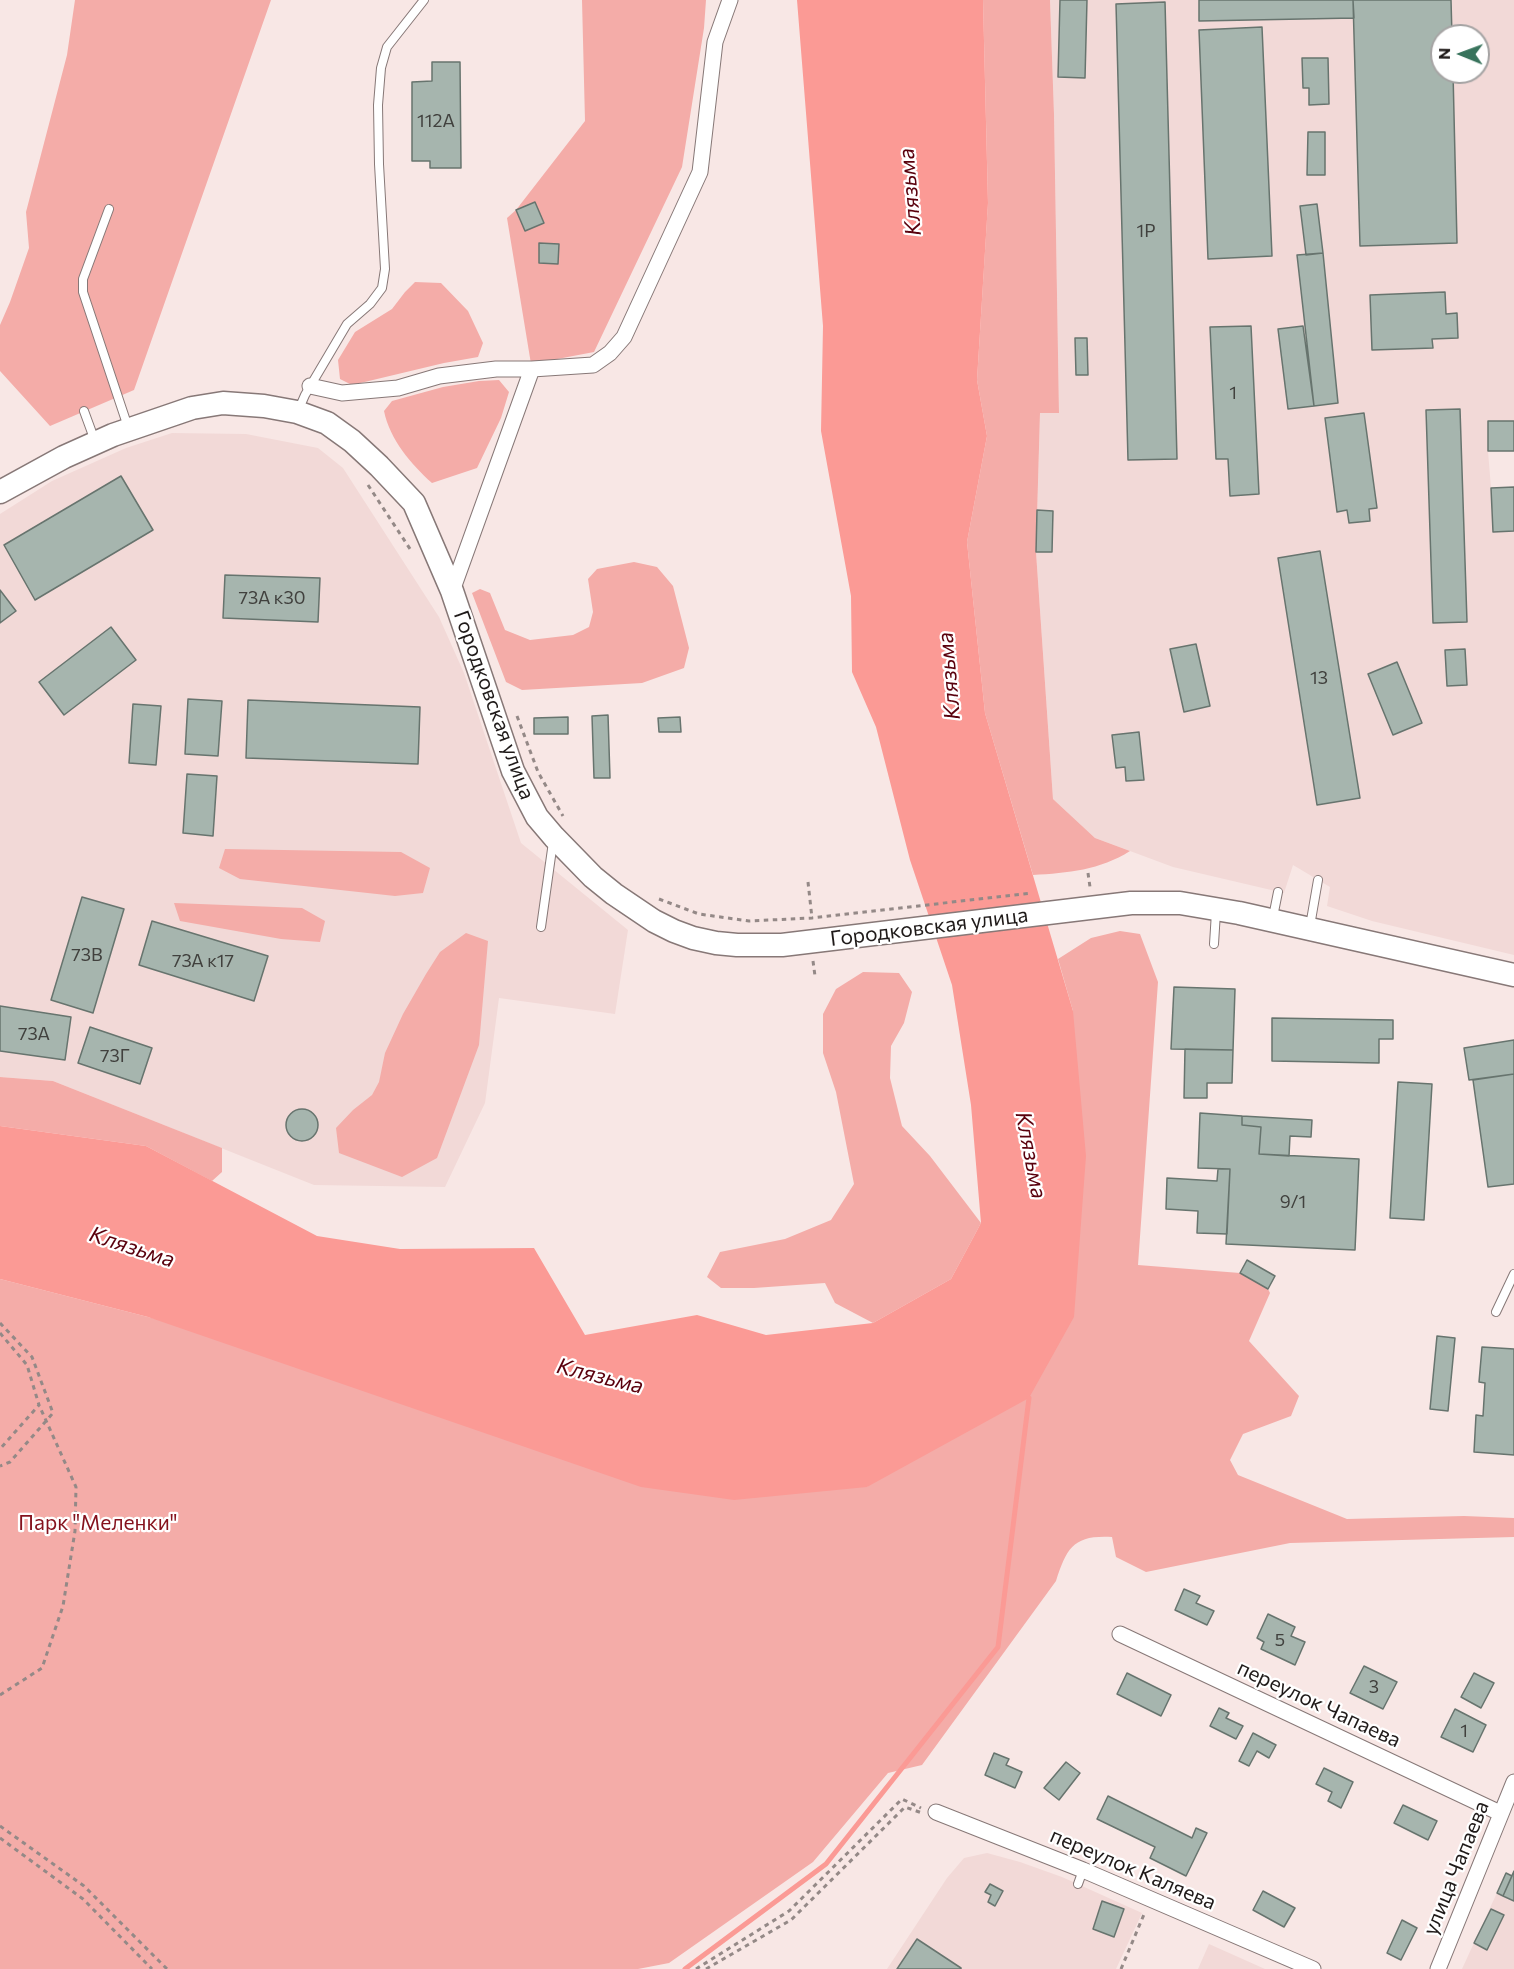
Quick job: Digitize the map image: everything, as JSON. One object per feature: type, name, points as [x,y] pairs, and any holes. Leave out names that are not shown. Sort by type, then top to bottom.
[{"type":"main road","name":"Городковская улица","points":[[0,492],[44,467],[95,443],[192,408],[223,403],[264,406],[297,412],[327,423],[352,441],[414,503],[452,591],[513,771],[537,817],[593,877],[614,894],[654,921],[693,938],[737,945],[812,947],[1091,897],[1216,908],[1514,975]]},
{"type":"street","points":[[310,386],[342,393],[398,388],[439,376],[496,369],[593,365],[610,353],[624,337],[700,172],[715,42],[730,0]]},
{"type":"street","points":[[452,591],[532,369]]},
{"type":"street","name":"переулок Чапаева","points":[[1120,1634],[1500,1813]]},
{"type":"street","name":"улица Чапаева","points":[[1438,1969],[1514,1782]]},
{"type":"street","name":"переулок Каляева","points":[[930,1813],[1081,1877],[1286,1960],[1314,1969]]},
{"type":"lane","points":[[297,412],[347,324],[370,304],[382,288],[386,269],[378,140],[381,68],[387,47],[424,0]]},
{"type":"lane","points":[[109,209],[83,279],[83,292],[129,429]]},
{"type":"lane","points":[[84,411],[95,443]]},
{"type":"lane","points":[[541,927],[554,837]]},
{"type":"lane","points":[[1310,929],[1318,880]]},
{"type":"lane","points":[[1272,920],[1278,892]]},
{"type":"lane","points":[[1214,944],[1216,908]]},
{"type":"lane","points":[[1496,1312],[1514,1274]]},
{"type":"path","points":[[363,479],[382,504],[413,554]]},
{"type":"path","points":[[1088,873],[1091,897]]},
{"type":"path","points":[[808,882],[812,918],[1032,893]]},
{"type":"path","points":[[812,947],[815,976]]},
{"type":"path","points":[[0,1323],[32,1357],[52,1413],[10,1462],[0,1466]]},
{"type":"path","points":[[0,1334],[27,1365],[39,1405],[76,1486],[75,1531],[63,1606],[42,1668],[0,1695]]},
{"type":"path","points":[[0,1449],[39,1405]]},
{"type":"path","points":[[696,1969],[789,1911],[902,1799],[930,1813]]},
{"type":"path","points":[[706,1969],[791,1920],[905,1807],[930,1813]]},
{"type":"path","points":[[0,1826],[84,1886],[167,1969]]},
{"type":"path","points":[[0,1838],[83,1899],[152,1969]]},
{"type":"path","points":[[1121,1969],[1147,1908]]},
{"type":"shaded area","points":[[1050,0],[1514,0],[1514,451],[1488,451],[1491,488],[1514,487],[1514,955],[1372,921],[1327,906],[1330,887],[1293,865],[1284,893],[1173,867],[1095,838],[1053,799],[1036,552],[1040,413],[1059,412]]},
{"type":"shaded area","points":[[172,433],[246,434],[318,448],[343,468],[439,617],[464,673],[521,843],[628,930],[615,1014],[499,998],[485,1103],[445,1187],[314,1185],[53,1081],[0,1077],[0,514],[52,481],[126,448]]},
{"type":"shaded area","points":[[987,1853],[1062,1877],[1142,1913],[1116,1969],[887,1969],[947,1878],[964,1858]]},
{"type":"shaded area","points":[[1514,1871],[1514,1969],[1462,1969],[1506,1873],[1512,1876]]},
{"type":"shaded area","points":[[1209,1944],[1265,1969],[1198,1969]]},
{"type":"green space","points":[[75,0],[271,0],[134,390],[50,426],[0,371],[0,325],[29,248],[26,212],[67,55]]},
{"type":"green space","points":[[582,0],[706,0],[704,28],[682,167],[594,352],[531,364],[507,218],[516,210],[585,121]]},
{"type":"green space","points":[[983,0],[1050,0],[1059,413],[1040,413],[1036,552],[1053,799],[1095,838],[1130,851],[1107,862],[1071,872],[1033,875],[985,713],[967,542],[987,436],[977,380],[988,202]]},
{"type":"green space","points":[[415,282],[441,283],[468,311],[483,343],[478,357],[352,385],[340,379],[338,360],[355,332],[392,309]]},
{"type":"green space","points":[[499,380],[509,392],[501,418],[477,468],[432,483],[416,468],[396,442],[384,411],[392,401],[443,387]]},
{"type":"green space","points":[[634,562],[657,567],[673,586],[689,648],[684,668],[642,683],[522,690],[506,682],[472,593],[480,589],[490,593],[505,630],[530,640],[573,635],[589,627],[593,612],[588,579],[597,569]]},
{"type":"green space","points":[[225,849],[401,852],[430,868],[423,893],[395,896],[240,879],[219,868]]},
{"type":"green space","points":[[174,903],[302,908],[325,921],[320,942],[281,939],[180,921]]},
{"type":"green space","name":"Парк \"Меленки\"","points":[[1120,931],[1140,934],[1158,982],[1138,1265],[1240,1273],[1268,1289],[1270,1293],[1249,1341],[1299,1396],[1291,1416],[1243,1434],[1230,1460],[1238,1475],[1347,1519],[1464,1516],[1514,1518],[1514,1537],[1290,1543],[1146,1572],[1116,1557],[1112,1537],[1089,1538],[1080,1541],[1064,1559],[1056,1581],[922,1765],[888,1773],[813,1862],[669,1963],[638,1969],[0,1969],[0,1279],[148,1317],[867,1487],[1073,1011],[1058,959],[1091,938]]},
{"type":"green space","points":[[466,933],[488,941],[479,1045],[437,1158],[402,1177],[339,1153],[336,1128],[372,1095],[379,1082],[385,1053],[403,1014],[426,974],[440,952]]},
{"type":"green space","points":[[863,972],[899,973],[912,992],[904,1023],[891,1046],[890,1078],[902,1126],[930,1156],[981,1223],[951,1279],[873,1323],[835,1303],[825,1283],[721,1288],[707,1277],[720,1252],[785,1239],[831,1220],[854,1184],[836,1092],[823,1053],[823,1014],[836,989]]},
{"type":"green space","points":[[0,1077],[53,1081],[222,1148],[222,1172],[212,1181],[146,1146],[0,1126]]},
{"type":"water","name":"Клязьма","points":[[797,0],[983,0],[988,203],[977,380],[987,436],[967,542],[985,713],[1073,1011],[1086,1156],[1074,1317],[1029,1398],[867,1487],[734,1500],[641,1487],[148,1317],[0,1279],[0,1126],[146,1146],[317,1236],[400,1249],[534,1248],[585,1335],[697,1315],[766,1335],[873,1323],[951,1279],[981,1223],[971,1105],[952,985],[910,860],[876,727],[852,672],[851,596],[821,431],[823,326]]},
{"type":"building","points":[[1060,0],[1087,0],[1085,78],[1058,77]]},
{"type":"building","points":[[1199,0],[1353,0],[1354,18],[1199,21]]},
{"type":"building","points":[[1353,0],[1451,0],[1452,24],[1430,24],[1430,84],[1453,84],[1457,243],[1360,246]]},
{"type":"building","points":[[1165,2],[1177,459],[1128,460],[1116,4]]},
{"type":"building","points":[[1262,27],[1272,256],[1208,259],[1199,30]]},
{"type":"building","points":[[1302,58],[1328,58],[1329,104],[1309,105],[1309,88],[1303,88]]},
{"type":"building","points":[[432,62],[460,62],[461,168],[430,168],[430,161],[412,161],[412,82],[432,81]]},
{"type":"building","points":[[1308,132],[1325,132],[1325,175],[1307,175]]},
{"type":"building","points":[[535,202],[544,223],[525,231],[516,210]]},
{"type":"building","points":[[1317,204],[1323,253],[1306,255],[1300,206]]},
{"type":"building","points":[[539,243],[559,244],[558,264],[539,263]]},
{"type":"building","points":[[1323,253],[1338,403],[1314,406],[1297,255]]},
{"type":"building","points":[[1445,292],[1446,314],[1457,313],[1458,338],[1432,339],[1433,348],[1372,350],[1370,295]]},
{"type":"building","points":[[1251,326],[1259,494],[1230,496],[1228,459],[1216,459],[1210,327]]},
{"type":"building","points":[[1303,326],[1314,406],[1288,409],[1278,329]]},
{"type":"building","points":[[1075,338],[1087,338],[1088,375],[1076,375]]},
{"type":"building","points":[[1460,409],[1467,622],[1433,623],[1426,410]]},
{"type":"building","points":[[1364,413],[1377,508],[1369,509],[1370,521],[1349,523],[1347,510],[1337,512],[1325,418]]},
{"type":"building","points":[[1488,421],[1514,421],[1514,451],[1488,451]]},
{"type":"building","points":[[121,476],[153,530],[35,600],[4,545]]},
{"type":"building","points":[[1514,487],[1514,531],[1493,532],[1491,488]]},
{"type":"building","points":[[1037,510],[1053,511],[1052,552],[1036,552]]},
{"type":"building","points":[[1320,551],[1360,798],[1317,805],[1278,558]]},
{"type":"building","points":[[225,575],[320,578],[318,622],[223,618]]},
{"type":"building","points":[[0,590],[16,611],[0,623]]},
{"type":"building","points":[[111,627],[136,660],[64,715],[39,682]]},
{"type":"building","points":[[1196,644],[1210,706],[1184,712],[1170,649]]},
{"type":"building","points":[[1465,649],[1467,685],[1447,686],[1445,650]]},
{"type":"building","points":[[1397,662],[1422,723],[1393,735],[1368,674]]},
{"type":"building","points":[[188,699],[222,701],[218,756],[185,754]]},
{"type":"building","points":[[248,700],[420,707],[418,764],[246,758]]},
{"type":"building","points":[[133,704],[161,706],[156,765],[129,763]]},
{"type":"building","points":[[608,715],[610,778],[594,778],[592,716]]},
{"type":"building","points":[[568,717],[568,734],[534,734],[534,718]]},
{"type":"building","points":[[680,717],[681,732],[659,732],[658,718]]},
{"type":"building","points":[[1139,732],[1144,780],[1126,781],[1125,767],[1116,768],[1112,735]]},
{"type":"building","points":[[187,774],[217,776],[213,836],[183,833]]},
{"type":"building","points":[[82,897],[124,909],[93,1013],[51,1000]]},
{"type":"building","points":[[152,921],[268,956],[254,1001],[139,965]]},
{"type":"building","points":[[1174,987],[1235,989],[1233,1050],[1171,1049]]},
{"type":"building","points":[[0,1006],[71,1017],[65,1060],[0,1051]]},
{"type":"building","points":[[1272,1018],[1393,1020],[1393,1039],[1379,1039],[1379,1063],[1272,1061]]},
{"type":"building","points":[[90,1027],[152,1048],[140,1084],[78,1063]]},
{"type":"building","points":[[1514,1040],[1514,1074],[1469,1080],[1464,1048]]},
{"type":"building","points":[[1185,1049],[1233,1050],[1232,1083],[1207,1083],[1207,1098],[1184,1098]]},
{"type":"building","points":[[1514,1074],[1514,1184],[1488,1187],[1473,1080]]},
{"type":"building","points":[[1398,1082],[1432,1084],[1424,1220],[1390,1218]]},
{"type":"building","points":[[302,1109],[313,1114],[318,1125],[313,1136],[302,1141],[291,1136],[286,1125],[291,1114]]},
{"type":"building","points":[[1200,1113],[1242,1116],[1242,1125],[1261,1127],[1259,1154],[1359,1159],[1355,1250],[1226,1244],[1230,1169],[1198,1168]]},
{"type":"building","points":[[1242,1116],[1312,1120],[1311,1137],[1290,1136],[1289,1156],[1259,1154],[1261,1127],[1242,1125]]},
{"type":"building","points":[[1218,1169],[1230,1169],[1227,1234],[1197,1233],[1198,1211],[1166,1209],[1167,1178],[1217,1181]]},
{"type":"building","points":[[1247,1260],[1275,1276],[1268,1289],[1240,1273]]},
{"type":"building","points":[[1437,1336],[1455,1338],[1448,1411],[1430,1409]]},
{"type":"building","points":[[1482,1347],[1514,1349],[1514,1455],[1474,1452],[1476,1415],[1483,1416],[1485,1383],[1479,1382]]},
{"type":"building","points":[[1184,1589],[1200,1596],[1196,1603],[1214,1611],[1207,1625],[1175,1610]]},
{"type":"building","points":[[1268,1614],[1295,1627],[1291,1636],[1305,1642],[1295,1665],[1261,1649],[1264,1642],[1257,1638]]},
{"type":"building","points":[[1364,1666],[1397,1682],[1383,1709],[1350,1693]]},
{"type":"building","points":[[1127,1673],[1171,1695],[1161,1716],[1117,1694]]},
{"type":"building","points":[[1474,1673],[1494,1683],[1481,1708],[1461,1697]]},
{"type":"building","points":[[1219,1708],[1229,1713],[1226,1718],[1243,1726],[1236,1739],[1210,1726]]},
{"type":"building","points":[[1455,1709],[1486,1725],[1473,1752],[1441,1737]]},
{"type":"building","points":[[1253,1733],[1276,1745],[1269,1758],[1257,1751],[1249,1766],[1239,1761]]},
{"type":"building","points":[[994,1753],[1009,1759],[1006,1765],[1022,1772],[1015,1788],[985,1775]]},
{"type":"building","points":[[1066,1762],[1080,1773],[1059,1800],[1044,1788]]},
{"type":"building","points":[[1324,1768],[1353,1782],[1341,1808],[1328,1801],[1332,1792],[1316,1784]]},
{"type":"building","points":[[1108,1796],[1192,1838],[1196,1828],[1207,1833],[1186,1876],[1150,1858],[1155,1847],[1097,1819]]},
{"type":"building","points":[[1403,1805],[1437,1821],[1428,1840],[1394,1823]]},
{"type":"building","points":[[1514,1871],[1514,1901],[1503,1896]]},
{"type":"building","points":[[1506,1873],[1512,1876],[1503,1896],[1497,1893]]},
{"type":"building","points":[[990,1884],[1003,1891],[995,1906],[988,1902],[991,1895],[985,1892]]},
{"type":"building","points":[[1263,1891],[1295,1908],[1284,1927],[1253,1910]]},
{"type":"building","points":[[1102,1901],[1124,1909],[1114,1937],[1093,1929]]},
{"type":"building","points":[[1491,1909],[1504,1915],[1487,1950],[1474,1943]]},
{"type":"building","points":[[1402,1920],[1417,1928],[1401,1960],[1387,1953]]},
{"type":"building","points":[[917,1939],[961,1968],[961,1969],[897,1969]]},
{"type":"waterway","points":[[685,1969],[826,1864],[998,1647],[1029,1398]]}]
